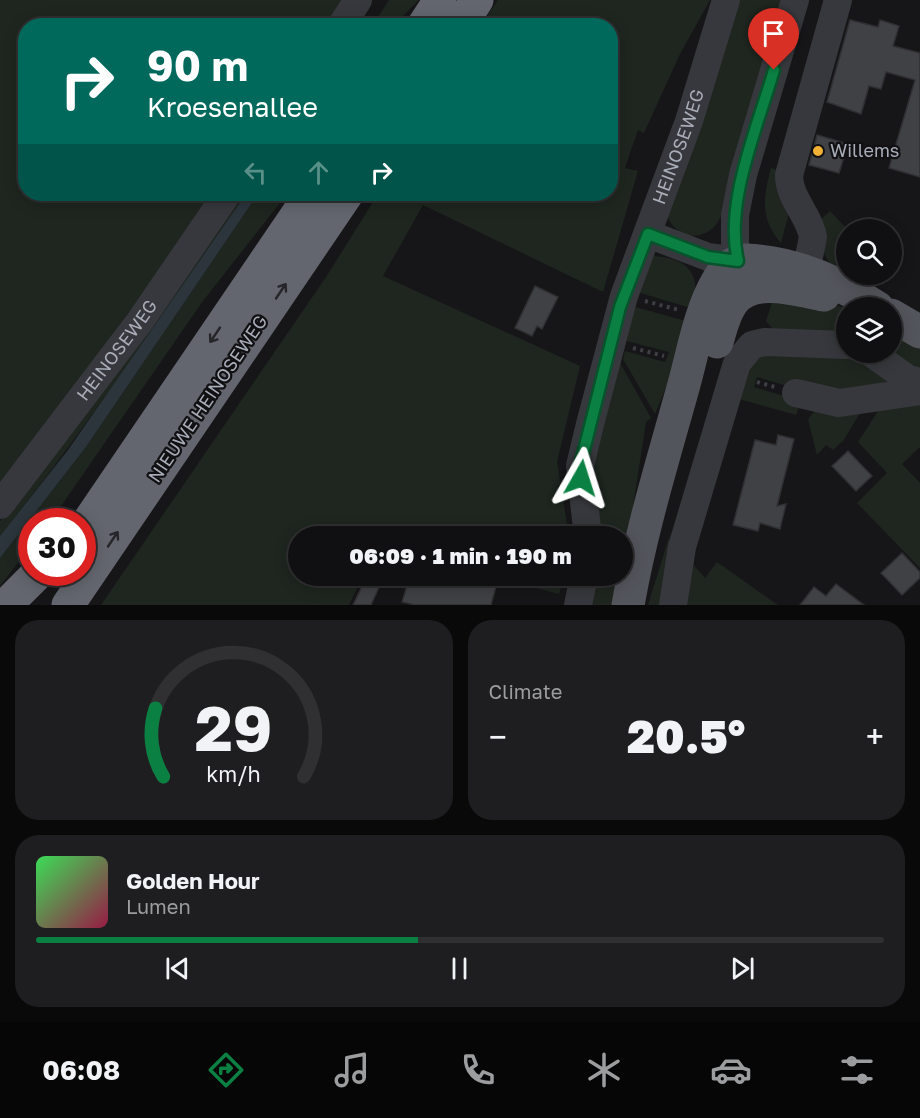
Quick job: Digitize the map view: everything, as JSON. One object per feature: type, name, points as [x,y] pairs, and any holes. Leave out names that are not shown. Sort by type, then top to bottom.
[{"type":"highway","points":[[428,18],[440,0]]},
{"type":"highway","points":[[465,18],[477,0]]},
{"type":"highway","name":"NIEUWE HEINOSEWEG","points":[[96,511],[306,201]]},
{"type":"highway","name":"NIEUWE HEINOSEWEG","points":[[68,605],[342,201]]},
{"type":"highway","points":[[6,605],[25,586]]},
{"type":"highway","points":[[32,605],[45,586]]},
{"type":"main road","points":[[628,605],[638,548],[703,316],[718,279],[726,269],[758,287],[804,281],[847,297]]},
{"type":"main road","points":[[637,605],[659,542],[723,321],[742,276]]},
{"type":"main road","points":[[902,322],[920,332]]},
{"type":"street","points":[[346,18],[358,0]]},
{"type":"street","name":"HEINOSEWEG","points":[[587,526],[580,466],[620,307],[689,121],[726,0]]},
{"type":"street","points":[[742,276],[735,228],[743,175],[795,0]]},
{"type":"street","points":[[804,281],[812,245],[811,229],[791,192],[789,175],[838,0]]},
{"type":"street","name":"HEINOSEWEG","points":[[0,505],[140,321],[222,201]]},
{"type":"street","points":[[648,234],[708,257],[742,276]]},
{"type":"street","points":[[673,605],[682,547],[737,363],[752,345],[765,342],[836,345]]},
{"type":"street","points":[[886,363],[909,379],[920,382]]},
{"type":"street","points":[[796,393],[839,403],[920,391]]},
{"type":"street","points":[[578,605],[582,586]]},
{"type":"path","points":[[625,346],[664,356]]},
{"type":"shaded area","points":[[0,0],[346,0],[334,18],[18,18],[18,201],[212,201],[0,485]]},
{"type":"shaded area","points":[[389,0],[419,0],[401,18],[377,18]]},
{"type":"shaded area","points":[[498,0],[710,0],[680,54],[644,133],[638,130],[625,168],[638,171],[603,292],[423,205],[383,276],[580,366],[557,462],[567,526],[288,526],[288,586],[358,586],[349,605],[101,605],[326,277],[374,201],[618,201],[618,18],[486,18]]},
{"type":"shaded area","points":[[736,0],[786,0],[725,207],[713,228],[706,233],[692,236],[678,231],[666,212]]},
{"type":"shaded area","points":[[771,168],[784,172],[791,205],[781,243],[769,226],[766,217],[765,198]]},
{"type":"shaded area","points":[[233,201],[241,201],[96,410],[22,508],[18,508],[18,513],[0,536],[0,521],[35,477]]},
{"type":"shaded area","points":[[241,201],[253,201],[86,447],[39,508],[22,508],[68,450]]},
{"type":"shaded area","points":[[253,201],[282,201],[203,301],[60,508],[39,508],[86,447]]},
{"type":"shaded area","points":[[830,211],[838,219],[836,269],[824,252],[821,219]]},
{"type":"shaded area","points":[[653,256],[676,260],[690,270],[696,286],[694,309],[637,292]]},
{"type":"shaded area","points":[[774,296],[820,300],[836,305],[836,336],[776,333],[766,321]]},
{"type":"shaded area","points":[[628,305],[693,323],[655,414],[623,359],[625,351],[665,362],[669,352],[619,339]]},
{"type":"shaded area","points":[[902,336],[920,348],[920,374],[902,360]]},
{"type":"shaded area","points":[[836,353],[836,363],[876,363],[892,390],[794,388],[757,377],[754,387],[801,401],[796,415],[732,397],[757,355]]},
{"type":"shaded area","points":[[619,361],[651,418],[646,422],[630,526],[597,526],[589,481]]},
{"type":"shaded area","points":[[920,398],[920,447],[902,464],[920,483],[920,568],[857,503],[887,473],[858,442],[882,405]]},
{"type":"shaded area","points":[[849,409],[860,413],[843,441],[833,450],[826,445],[817,455],[808,419],[814,412]]},
{"type":"shaded area","points":[[18,513],[18,535],[0,558],[0,536]]},
{"type":"shaded area","points":[[670,534],[663,605],[648,605]]},
{"type":"shaded area","points":[[18,535],[18,563],[0,586],[0,558]]},
{"type":"shaded area","points":[[689,560],[705,578],[717,562],[778,605],[681,605]]},
{"type":"shaded area","points":[[529,586],[561,586],[559,594]]},
{"type":"shaded area","points":[[595,586],[620,586],[616,605],[590,605]]},
{"type":"building","points":[[850,20],[878,27],[880,20],[899,26],[893,46],[920,53],[920,177],[889,168],[915,80],[886,72],[881,89],[869,86],[861,114],[827,102]]},
{"type":"building","points":[[817,135],[848,144],[839,173],[809,165]]},
{"type":"building","points":[[535,286],[558,297],[542,329],[537,326],[532,336],[515,328]]},
{"type":"building","points":[[778,435],[794,439],[777,506],[786,504],[780,529],[760,523],[758,531],[733,525],[755,440],[776,445]]},
{"type":"building","points":[[848,451],[872,476],[856,491],[832,466]]},
{"type":"building","points":[[902,553],[920,572],[920,578],[902,595],[881,573]]},
{"type":"building","points":[[836,584],[864,605],[800,605],[814,587],[826,596]]},
{"type":"building","points":[[362,586],[380,586],[371,605],[353,605]]},
{"type":"building","points":[[407,586],[496,586],[491,605],[415,605],[402,602]]},
{"type":"place","name":"Willems","points":[[818,151]]},
{"type":"route","points":[[581,478],[580,466],[620,307],[648,234],[708,257],[738,261],[735,243],[735,215],[743,175],[774,70]]}]
